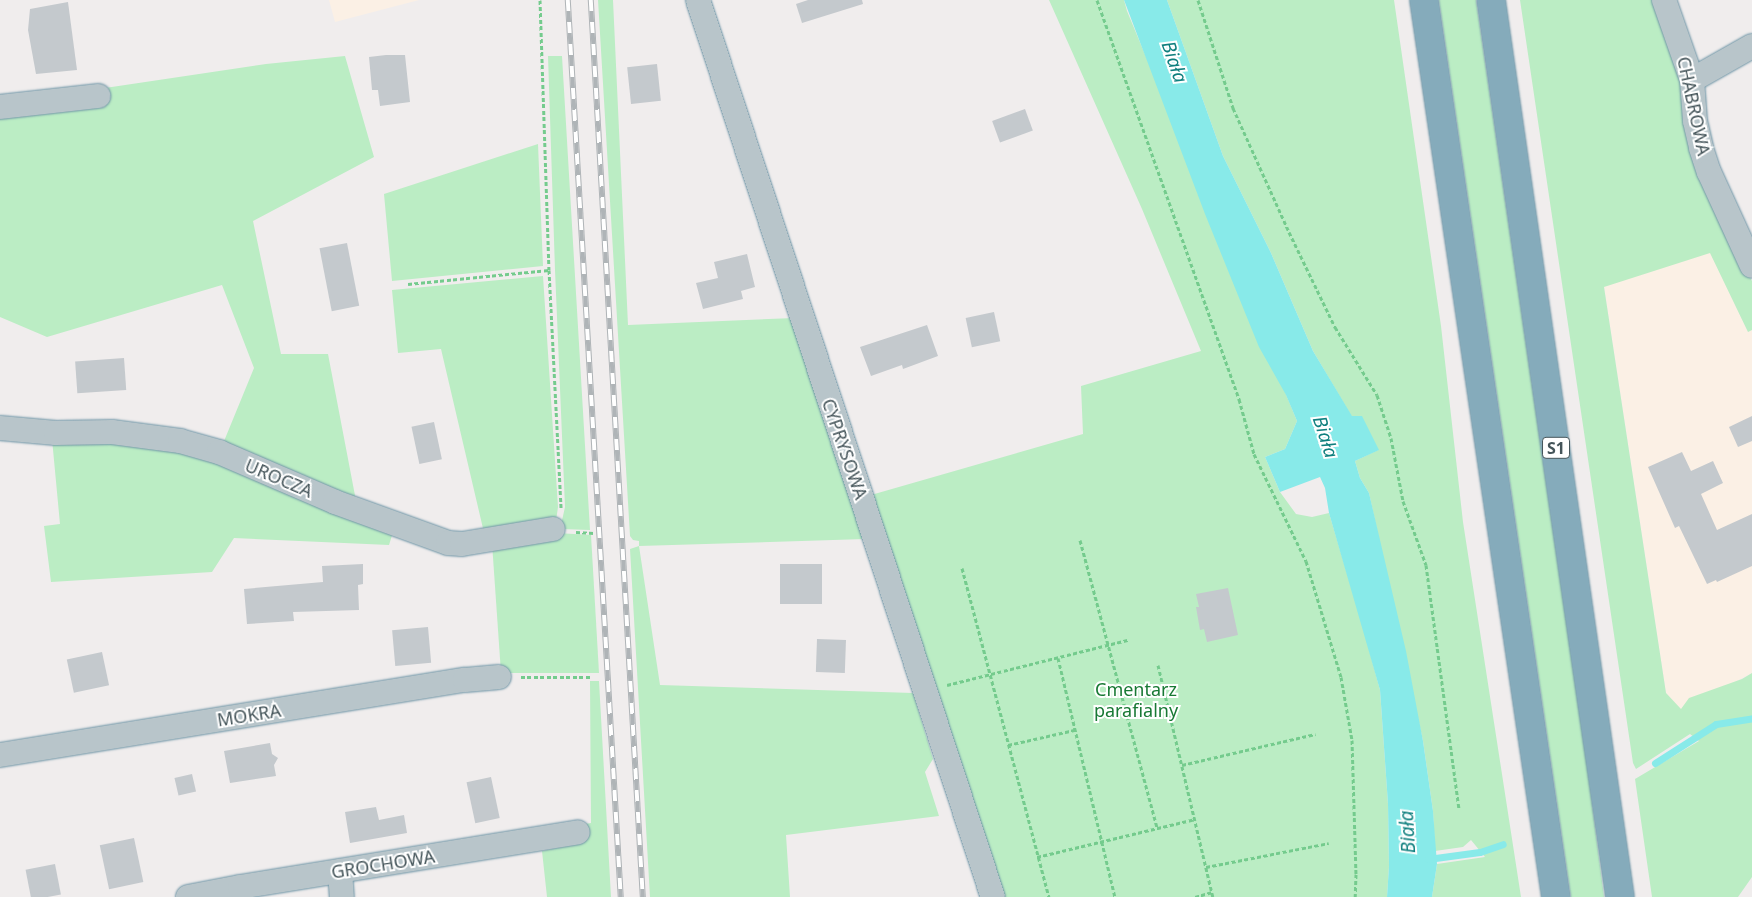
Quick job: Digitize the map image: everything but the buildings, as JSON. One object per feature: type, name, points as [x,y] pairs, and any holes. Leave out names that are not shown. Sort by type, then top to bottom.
[{"type":"highway","points":[[1424,0],[1556,897]]},
{"type":"highway","name":"S1","points":[[1491,0],[1620,897]]},
{"type":"street","name":"CYPRYSOWA","points":[[698,0],[931,689],[993,897]]},
{"type":"street","name":"CHABROWA","points":[[1664,0],[1692,80],[1695,121],[1703,156],[1752,266]]},
{"type":"street","points":[[1692,80],[1752,46]]},
{"type":"street","points":[[0,107],[98,96]]},
{"type":"street","name":"UROCZA","points":[[0,428],[56,433],[112,432],[180,440],[219,452],[335,502],[448,543],[462,544],[553,529]]},
{"type":"street","name":"MOKRA","points":[[0,755],[465,680],[499,677]]},
{"type":"street","name":"GROCHOWA","points":[[188,897],[340,870],[578,832]]},
{"type":"street","points":[[340,870],[342,897]]},
{"type":"path","points":[[540,0],[549,270],[561,508],[560,518],[553,529]]},
{"type":"path","points":[[1097,0],[1238,399],[1254,454],[1306,561],[1341,677],[1352,740],[1355,897]]},
{"type":"path","points":[[1198,0],[1234,108],[1288,232],[1335,327],[1377,395],[1390,438],[1403,501],[1426,564],[1459,808]]},
{"type":"path","points":[[408,284],[549,270]]},
{"type":"path","points":[[1080,540],[1157,828]]},
{"type":"path","points":[[962,568],[1049,897]]},
{"type":"path","points":[[931,689],[1128,640]]},
{"type":"path","points":[[1058,658],[1115,897]]},
{"type":"path","points":[[1158,665],[1213,897]]},
{"type":"path","points":[[499,677],[590,677]]},
{"type":"path","points":[[1008,746],[1074,730]]},
{"type":"path","points":[[1182,765],[1314,734]]},
{"type":"path","points":[[1037,857],[1195,819]]},
{"type":"path","points":[[1206,867],[1329,843]]},
{"type":"path","points":[[1195,897],[1212,892]]},
{"type":"shaded area","points":[[329,0],[419,0],[335,22]]},
{"type":"shaded area","points":[[1710,252],[1748,332],[1752,330],[1752,673],[1681,710],[1666,693],[1604,286]]},
{"type":"green space","points":[[598,0],[613,0],[628,325],[794,318],[865,539],[639,546],[639,541],[633,540],[630,536]]},
{"type":"green space","name":"Cmentarz parafialny","points":[[1049,0],[1124,0],[1297,421],[1285,449],[1265,457],[1280,492],[1296,514],[1312,517],[1329,513],[1362,624],[1380,690],[1388,804],[1389,866],[1387,897],[1003,897],[896,565],[871,495],[1083,434],[1081,386],[1201,351],[1142,209]]},
{"type":"green space","points":[[1167,0],[1394,0],[1441,326],[1463,522],[1521,897],[1432,897],[1437,864],[1485,857],[1471,840],[1463,847],[1435,851],[1433,811],[1423,741],[1369,493],[1360,478],[1355,461],[1378,450],[1352,417],[1313,351],[1271,253],[1223,156]]},
{"type":"green space","points":[[1439,0],[1476,0],[1587,764],[1604,897],[1571,897]]},
{"type":"green space","points":[[1520,0],[1660,0],[1736,251],[1752,281],[1752,330],[1748,332],[1710,253],[1604,287],[1666,693],[1681,709],[1689,698],[1742,679],[1752,673],[1752,877],[1738,897],[1652,897],[1635,779],[1699,741],[1690,734],[1636,769],[1633,763]]},
{"type":"green space","points":[[345,56],[374,157],[253,221],[281,354],[328,354],[357,506],[222,446],[254,368],[222,285],[47,337],[0,317],[0,112],[105,88],[266,64]]},
{"type":"green space","points":[[548,56],[562,56],[590,530],[562,529],[561,525],[565,507]]},
{"type":"green space","points":[[538,144],[543,266],[392,281],[384,194]]},
{"type":"green space","points":[[543,276],[558,507],[556,521],[485,537],[441,349],[398,353],[392,290]]},
{"type":"green space","points":[[52,439],[181,445],[394,529],[389,545],[234,538],[212,572],[51,582],[44,526],[60,524]]},
{"type":"green space","points":[[557,533],[591,535],[599,673],[501,673],[492,543]]},
{"type":"green space","points":[[639,546],[660,685],[913,693],[933,759],[925,772],[939,816],[786,835],[790,897],[650,897],[630,549]]},
{"type":"green space","points":[[590,681],[599,681],[611,897],[547,897],[542,851],[584,842],[585,824],[591,823]]},
{"type":"water","name":"Biała","points":[[1124,0],[1167,0],[1223,156],[1271,253],[1313,351],[1352,416],[1362,416],[1379,450],[1355,461],[1360,478],[1369,493],[1406,651],[1423,741],[1433,811],[1437,864],[1432,897],[1387,897],[1389,866],[1388,804],[1380,690],[1329,513],[1325,488],[1320,477],[1280,492],[1265,457],[1285,449],[1297,421],[1286,395],[1259,347],[1205,214]]},
{"type":"waterway","points":[[1655,763],[1716,724],[1752,718]]},
{"type":"waterway","name":"Biała","points":[[1428,859],[1480,852],[1503,844]]},
{"type":"railway","points":[[568,0],[621,897]]},
{"type":"railway","points":[[591,0],[643,897]]}]
